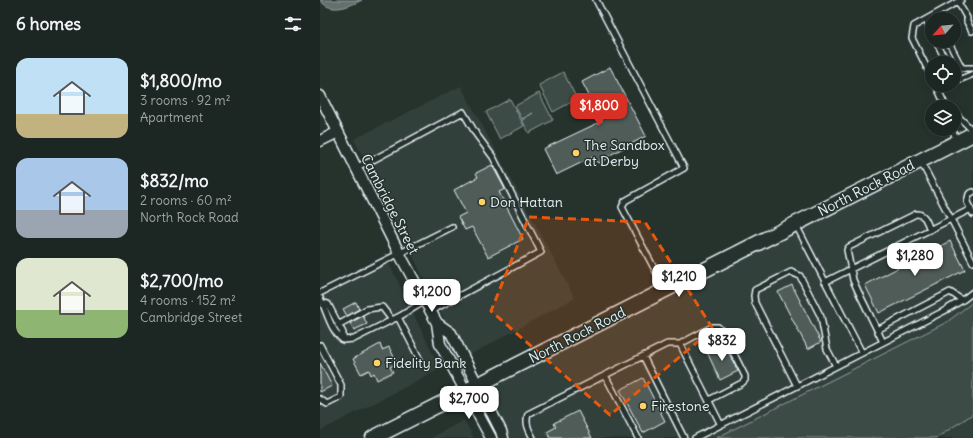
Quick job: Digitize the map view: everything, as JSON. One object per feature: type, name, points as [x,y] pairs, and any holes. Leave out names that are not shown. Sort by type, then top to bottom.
[{"type":"main road","name":"North Rock Road","points":[[961,134],[973,132]]},
{"type":"main road","name":"North Rock Road","points":[[374,438],[921,160],[953,136]]},
{"type":"street","name":"Cambridge Street","points":[[320,96],[399,253],[437,323],[440,344],[472,388],[501,432],[502,438]]},
{"type":"street","points":[[320,141],[338,132]]},
{"type":"street","name":"Cambridge Street","points":[[437,323],[451,333],[491,438]]},
{"type":"lane","points":[[596,0],[684,168],[625,201],[622,207],[665,290]]},
{"type":"lane","points":[[940,12],[959,1],[972,31]]},
{"type":"lane","points":[[967,18],[973,19]]},
{"type":"lane","points":[[925,20],[914,26],[912,38],[925,64]]},
{"type":"lane","points":[[952,48],[962,68],[973,68]]},
{"type":"lane","points":[[961,79],[973,74]]},
{"type":"lane","points":[[356,167],[371,161],[463,112],[492,157],[541,252],[431,311]]},
{"type":"lane","points":[[961,119],[973,132]]},
{"type":"lane","points":[[921,160],[973,262]]},
{"type":"lane","points":[[825,282],[951,219],[972,212],[967,202],[969,194],[973,192]]},
{"type":"lane","points":[[883,342],[853,280],[847,250],[916,214],[924,216],[930,230]]},
{"type":"lane","points":[[795,224],[862,353]]},
{"type":"lane","points":[[320,293],[452,227]]},
{"type":"lane","points":[[797,386],[755,303],[755,290],[791,272],[800,276],[821,317],[827,349],[836,366]]},
{"type":"lane","points":[[877,330],[950,292],[962,300]]},
{"type":"lane","points":[[695,438],[944,311],[973,292]]},
{"type":"lane","points":[[321,300],[323,308],[338,336],[343,340],[354,339],[398,317],[425,301]]},
{"type":"lane","points":[[321,300],[328,304],[343,333],[343,340]]},
{"type":"lane","points":[[338,325],[367,309],[382,307],[392,320]]},
{"type":"lane","points":[[398,317],[419,358]]},
{"type":"lane","points":[[533,438],[527,426],[526,419],[528,414],[667,344],[680,344],[712,327],[718,328],[723,332],[745,376],[745,380],[742,384],[709,400]]},
{"type":"lane","points":[[680,344],[721,425]]},
{"type":"lane","points":[[320,345],[341,385],[341,397],[327,404],[320,399]]},
{"type":"lane","points":[[643,356],[684,438]]},
{"type":"lane","points":[[605,375],[638,438]]},
{"type":"highlighted area","points":[[529,217],[645,222],[713,329],[610,415],[491,311]]},
{"type":"shaded area","points":[[320,0],[362,0],[345,7],[334,8],[329,7]]},
{"type":"shaded area","points":[[563,72],[577,99],[553,112],[539,85]]},
{"type":"shaded area","points":[[461,86],[575,298],[464,358],[354,139]]},
{"type":"shaded area","points":[[539,93],[553,120],[529,133],[522,120],[533,113],[522,119],[515,106]]},
{"type":"shaded area","points":[[510,99],[524,126],[500,139],[486,112]]},
{"type":"shaded area","points":[[973,133],[973,438],[493,438],[467,391]]},
{"type":"shaded area","points":[[387,259],[440,369],[320,431],[320,295]]},
{"type":"shaded area","points":[[973,302],[973,414],[936,438],[716,438],[947,322]]},
{"type":"shaded area","points":[[464,420],[474,438],[431,438]]},
{"type":"building","points":[[610,67],[646,136],[608,156],[609,158],[599,163],[593,157],[556,175],[543,149],[602,121],[582,82]]},
{"type":"building","name":"Don Hattan","points":[[492,165],[505,189],[499,192],[523,239],[488,257],[472,227],[465,230],[458,217],[466,213],[454,190],[478,177],[476,173]]},
{"type":"building","points":[[950,241],[965,270],[879,313],[865,285]]},
{"type":"building","points":[[792,285],[821,342],[808,349],[778,292]]},
{"type":"building","points":[[356,302],[359,309],[347,316],[343,309]]},
{"type":"building","points":[[363,316],[367,324],[354,330],[350,323]]},
{"type":"building","points":[[380,344],[382,350],[389,347],[397,363],[390,367],[393,372],[377,380],[374,373],[371,375],[369,370],[361,374],[353,359]]},
{"type":"building","points":[[724,344],[738,371],[720,380],[707,352]]},
{"type":"building","points":[[320,363],[332,386],[320,392]]},
{"type":"building","name":"Firestone","points":[[643,378],[665,421],[643,433],[620,390]]},
{"type":"building","points":[[578,411],[592,438],[550,438],[547,432],[556,427],[554,423]]},
{"type":"place","name":"The Sandbox at Derby","points":[[576,153]]},
{"type":"place","name":"Don Hattan","points":[[482,202]]},
{"type":"place","name":"Fidelity Bank","points":[[377,363]]},
{"type":"place","name":"Firestone","points":[[643,406]]}]
